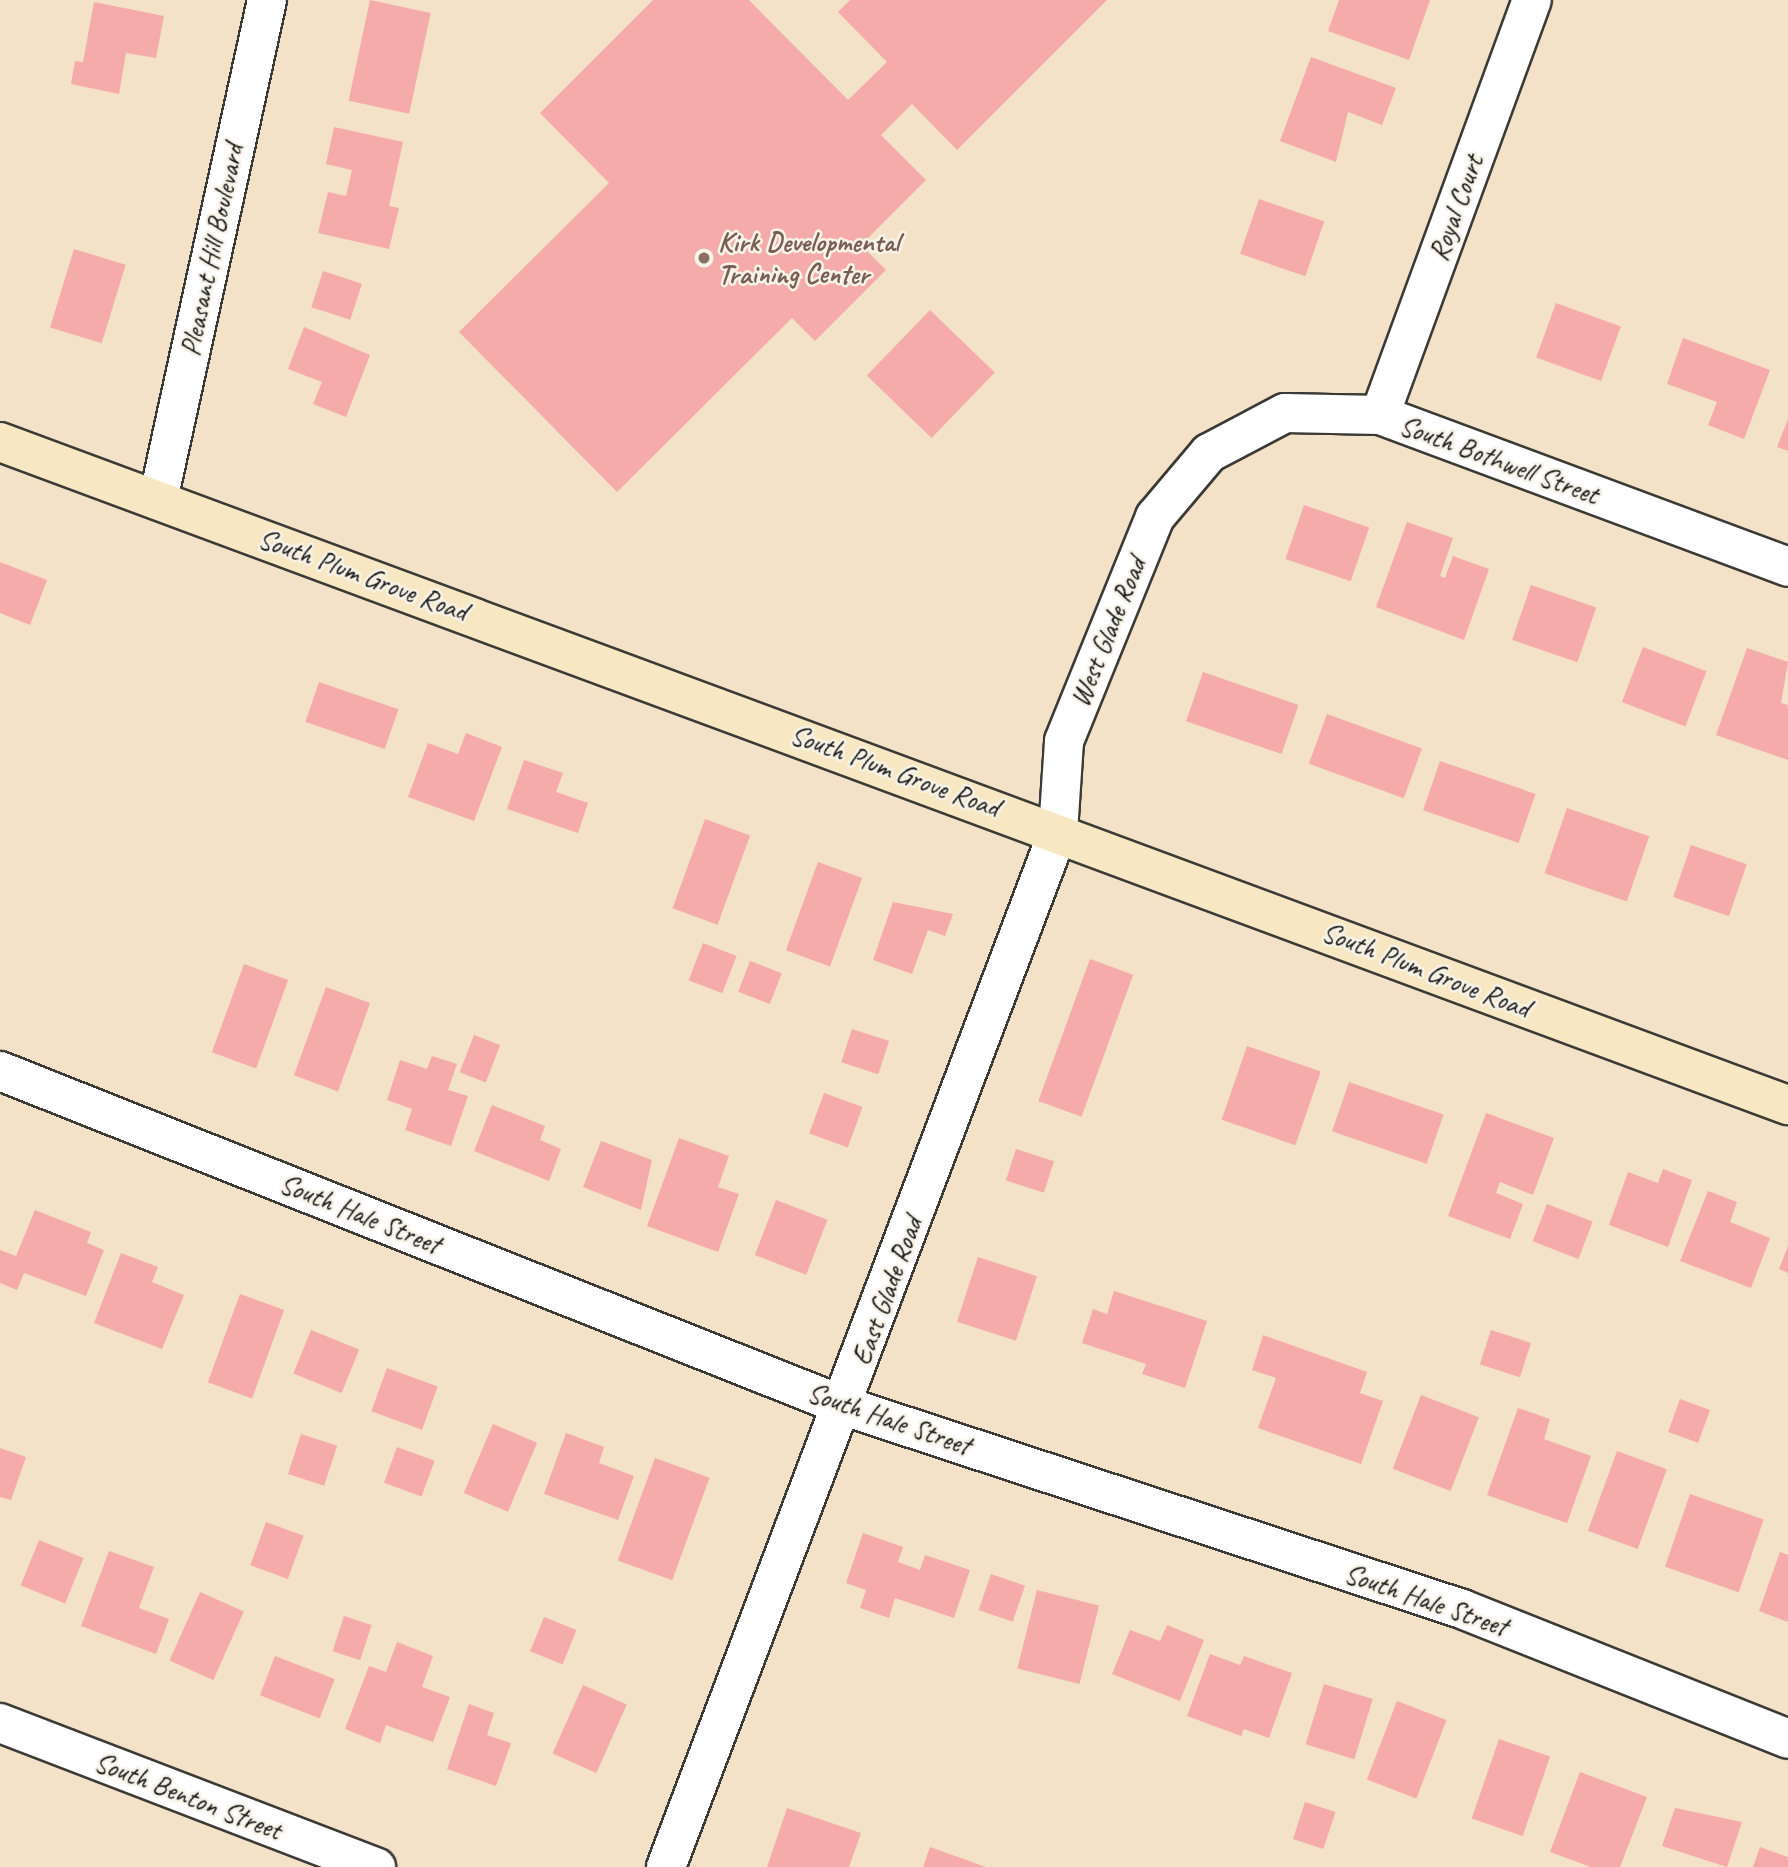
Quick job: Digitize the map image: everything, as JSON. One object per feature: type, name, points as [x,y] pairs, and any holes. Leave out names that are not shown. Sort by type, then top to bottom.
[{"type":"main road","name":"South Plum Grove Road","points":[[0,442],[1058,832],[1788,1105]]},
{"type":"street","name":"Pleasant Hill Boulevard","points":[[158,500],[267,0]]},
{"type":"street","name":"Royal Court","points":[[1380,415],[1532,0]]},
{"type":"street","name":"South Bothwell Street","points":[[1209,453],[1285,413],[1380,415],[1788,567]]},
{"type":"street","name":"West Glade Road","points":[[1058,832],[1064,741],[1155,517],[1209,453]]},
{"type":"street","name":"East Glade Road","points":[[666,1867],[844,1406],[1058,832]]},
{"type":"street","name":"South Hale Street","points":[[0,1072],[844,1406],[1462,1609],[1788,1739]]},
{"type":"street","name":"South Benton Street","points":[[0,1723],[376,1867]]},
{"type":"building","points":[[370,0],[431,13],[409,114],[349,101]]},
{"type":"building","name":"Kirk Developmental Training Center","points":[[653,0],[749,0],[848,100],[887,62],[838,12],[850,0],[1107,0],[957,150],[912,104],[881,135],[926,180],[861,245],[886,270],[815,341],[792,318],[617,492],[459,332],[609,183],[540,113]]},
{"type":"building","points":[[1339,0],[1430,0],[1409,60],[1328,31]]},
{"type":"building","points":[[94,2],[164,16],[156,58],[126,53],[119,94],[71,84],[75,61],[83,62]]},
{"type":"building","points":[[1311,57],[1396,88],[1382,125],[1348,112],[1336,162],[1280,141]]},
{"type":"building","points":[[334,127],[403,142],[389,206],[399,208],[389,249],[318,233],[328,192],[346,196],[352,170],[326,164]]},
{"type":"building","points":[[1259,199],[1324,221],[1305,276],[1240,254]]},
{"type":"building","points":[[74,249],[126,265],[102,343],[50,327]]},
{"type":"building","points":[[323,271],[362,284],[350,320],[311,307]]},
{"type":"building","points":[[1556,303],[1621,327],[1601,381],[1536,358]]},
{"type":"building","points":[[930,310],[995,373],[932,438],[867,375]]},
{"type":"building","points":[[304,327],[370,355],[346,417],[313,404],[322,382],[288,369]]},
{"type":"building","points":[[1683,338],[1770,370],[1744,439],[1708,425],[1717,402],[1667,384]]},
{"type":"building","points":[[1788,419],[1788,451],[1777,447]]},
{"type":"building","points":[[1304,505],[1369,527],[1351,581],[1285,559]]},
{"type":"building","points":[[1407,522],[1453,538],[1440,576],[1445,578],[1453,556],[1489,569],[1464,640],[1376,607]]},
{"type":"building","points":[[0,562],[47,580],[30,625],[0,613]]},
{"type":"building","points":[[1531,585],[1596,607],[1577,662],[1512,640]]},
{"type":"building","points":[[1643,647],[1706,671],[1685,726],[1622,702]]},
{"type":"building","points":[[1747,648],[1788,662],[1781,703],[1788,705],[1788,760],[1716,735]]},
{"type":"building","points":[[1203,672],[1298,705],[1282,754],[1186,721]]},
{"type":"building","points":[[319,682],[398,709],[385,749],[305,722]]},
{"type":"building","points":[[1327,714],[1422,749],[1404,798],[1309,764]]},
{"type":"building","points":[[466,733],[502,747],[474,821],[408,797],[428,743],[458,754]]},
{"type":"building","points":[[524,760],[563,773],[556,792],[588,803],[578,833],[507,809]]},
{"type":"building","points":[[1440,761],[1535,794],[1519,843],[1423,810]]},
{"type":"building","points":[[1567,808],[1649,836],[1627,902],[1545,873]]},
{"type":"building","points":[[705,819],[750,835],[718,925],[673,908]]},
{"type":"building","points":[[1691,845],[1747,864],[1729,916],[1673,897]]},
{"type":"building","points":[[818,862],[862,878],[830,966],[786,950]]},
{"type":"building","points":[[893,902],[953,914],[945,936],[928,930],[912,974],[873,960]]},
{"type":"building","points":[[703,943],[737,956],[722,993],[689,980]]},
{"type":"building","points":[[1090,959],[1133,975],[1082,1117],[1038,1101]]},
{"type":"building","points":[[750,961],[782,973],[770,1004],[738,992]]},
{"type":"building","points":[[244,964],[288,980],[256,1068],[212,1052]]},
{"type":"building","points":[[326,987],[370,1003],[338,1091],[294,1075]]},
{"type":"building","points":[[852,1029],[889,1041],[878,1074],[841,1062]]},
{"type":"building","points":[[474,1035],[500,1045],[486,1082],[460,1072]]},
{"type":"building","points":[[1247,1046],[1321,1071],[1295,1145],[1222,1120]]},
{"type":"building","points":[[432,1056],[457,1064],[448,1090],[468,1096],[451,1146],[405,1130],[412,1109],[387,1100],[400,1060],[427,1069]]},
{"type":"building","points":[[1349,1082],[1444,1115],[1427,1164],[1332,1131]]},
{"type":"building","points":[[824,1093],[863,1107],[848,1147],[809,1133]]},
{"type":"building","points":[[492,1105],[545,1126],[540,1140],[561,1149],[549,1181],[474,1151]]},
{"type":"building","points":[[1486,1113],[1554,1138],[1533,1195],[1500,1182],[1496,1193],[1523,1204],[1510,1239],[1448,1216]]},
{"type":"building","points":[[679,1138],[729,1156],[718,1187],[739,1194],[718,1252],[647,1226]]},
{"type":"building","points":[[601,1141],[652,1160],[641,1210],[583,1187]]},
{"type":"building","points":[[1016,1149],[1054,1161],[1044,1193],[1006,1180]]},
{"type":"building","points":[[1663,1169],[1692,1180],[1668,1247],[1609,1225],[1628,1172],[1658,1183]]},
{"type":"building","points":[[1708,1191],[1737,1202],[1730,1222],[1770,1238],[1751,1288],[1680,1261]]},
{"type":"building","points":[[776,1200],[827,1220],[806,1275],[755,1255]]},
{"type":"building","points":[[1547,1204],[1593,1222],[1578,1259],[1533,1241]]},
{"type":"building","points":[[35,1210],[91,1232],[87,1243],[104,1250],[86,1296],[24,1273],[17,1290],[0,1283],[0,1250],[16,1256]]},
{"type":"building","points":[[1788,1246],[1788,1273],[1779,1269]]},
{"type":"building","points":[[121,1253],[158,1267],[152,1282],[184,1295],[162,1349],[94,1323]]},
{"type":"building","points":[[978,1257],[1037,1276],[1016,1341],[957,1322]]},
{"type":"building","points":[[1114,1291],[1207,1321],[1185,1388],[1142,1374],[1146,1364],[1082,1343],[1093,1309],[1107,1314]]},
{"type":"building","points":[[240,1294],[284,1310],[252,1398],[208,1382]]},
{"type":"building","points":[[311,1330],[359,1349],[342,1393],[293,1374]]},
{"type":"building","points":[[1491,1330],[1531,1343],[1520,1377],[1480,1364]]},
{"type":"building","points":[[1263,1335],[1367,1372],[1360,1393],[1383,1401],[1361,1464],[1258,1428],[1276,1378],[1252,1370]]},
{"type":"building","points":[[387,1368],[438,1386],[422,1430],[371,1411]]},
{"type":"building","points":[[1421,1395],[1479,1417],[1451,1491],[1393,1469]]},
{"type":"building","points":[[1680,1399],[1710,1410],[1698,1443],[1668,1432]]},
{"type":"building","points":[[1518,1408],[1550,1419],[1544,1439],[1591,1456],[1567,1523],[1487,1495]]},
{"type":"building","points":[[493,1424],[537,1443],[508,1512],[464,1493]]},
{"type":"building","points":[[566,1433],[604,1447],[599,1463],[634,1476],[618,1520],[544,1494]]},
{"type":"building","points":[[301,1434],[337,1446],[324,1486],[288,1474]]},
{"type":"building","points":[[397,1447],[435,1461],[422,1496],[384,1483]]},
{"type":"building","points":[[0,1448],[26,1457],[11,1500],[0,1497]]},
{"type":"building","points":[[1617,1451],[1667,1469],[1638,1549],[1588,1531]]},
{"type":"building","points":[[655,1458],[710,1478],[672,1580],[618,1560]]},
{"type":"building","points":[[1690,1494],[1764,1519],[1739,1592],[1665,1567]]},
{"type":"building","points":[[266,1522],[304,1536],[288,1579],[250,1565]]},
{"type":"building","points":[[863,1533],[903,1547],[898,1562],[920,1570],[925,1555],[970,1570],[954,1618],[895,1598],[889,1618],[860,1608],[866,1590],[846,1583]]},
{"type":"building","points":[[39,1540],[84,1558],[65,1603],[21,1585]]},
{"type":"building","points":[[109,1551],[154,1567],[139,1608],[169,1619],[156,1654],[81,1626]]},
{"type":"building","points":[[1780,1552],[1788,1555],[1788,1622],[1759,1611]]},
{"type":"building","points":[[991,1574],[1025,1586],[1013,1622],[979,1610]]},
{"type":"building","points":[[1037,1590],[1099,1605],[1080,1684],[1017,1669]]},
{"type":"building","points":[[200,1592],[244,1612],[213,1680],[169,1661]]},
{"type":"building","points":[[344,1616],[372,1625],[360,1660],[333,1651]]},
{"type":"building","points":[[544,1617],[576,1630],[563,1664],[530,1651]]},
{"type":"building","points":[[1167,1625],[1204,1640],[1180,1701],[1112,1674],[1130,1630],[1160,1641]]},
{"type":"building","points":[[397,1642],[433,1656],[422,1687],[450,1697],[433,1742],[386,1725],[380,1743],[345,1729],[369,1666],[386,1672]]},
{"type":"building","points":[[1210,1654],[1240,1665],[1244,1656],[1292,1673],[1269,1738],[1244,1729],[1241,1736],[1187,1716]]},
{"type":"building","points":[[275,1656],[335,1679],[320,1718],[260,1695]]},
{"type":"building","points":[[1324,1684],[1373,1699],[1354,1759],[1306,1744]]},
{"type":"building","points":[[583,1685],[627,1705],[596,1773],[552,1754]]},
{"type":"building","points":[[1397,1701],[1446,1720],[1416,1798],[1367,1779]]},
{"type":"building","points":[[469,1704],[494,1713],[487,1735],[511,1743],[496,1786],[447,1769]]},
{"type":"building","points":[[1499,1739],[1550,1757],[1523,1836],[1472,1818]]},
{"type":"building","points":[[1580,1772],[1647,1797],[1620,1867],[1591,1867],[1550,1852]]},
{"type":"building","points":[[1305,1802],[1335,1812],[1323,1849],[1293,1839]]},
{"type":"building","points":[[787,1808],[861,1833],[849,1867],[767,1867]]},
{"type":"building","points":[[1675,1808],[1742,1822],[1727,1867],[1662,1846]]},
{"type":"building","points":[[930,1847],[986,1867],[923,1867]]},
{"type":"building","points":[[1760,1847],[1788,1857],[1788,1867],[1753,1867]]},
{"type":"place","name":"Kirk Developmental Training Center","points":[[704,258]]}]
